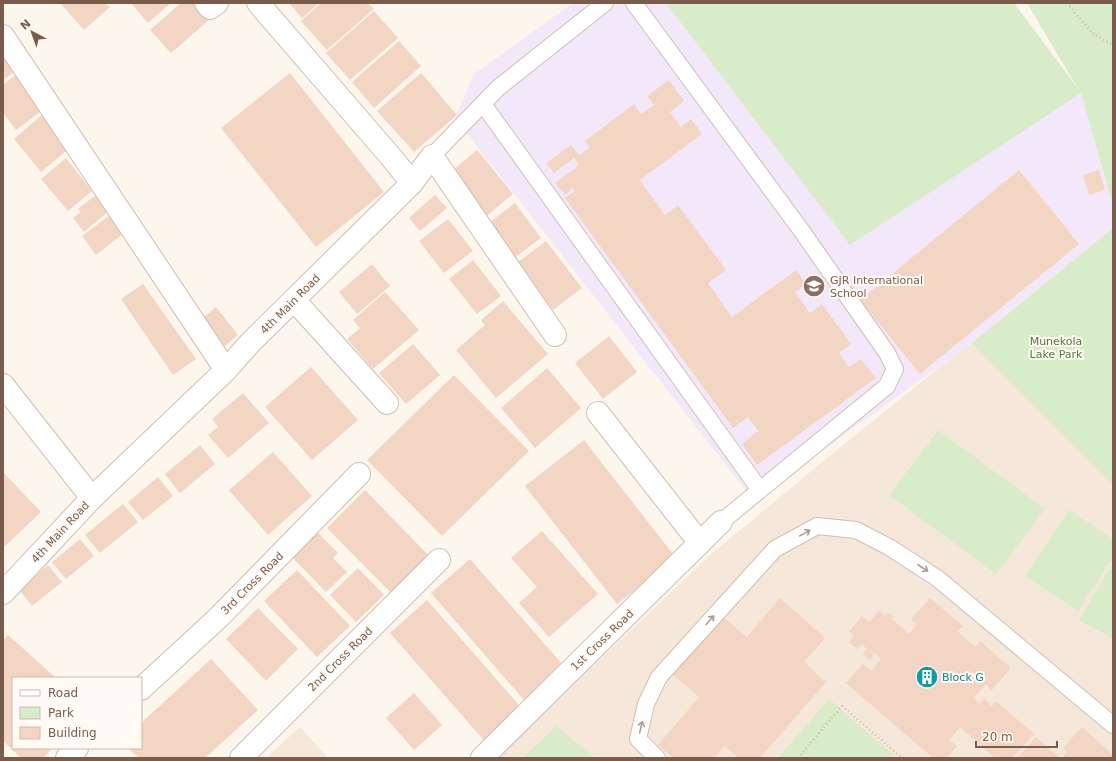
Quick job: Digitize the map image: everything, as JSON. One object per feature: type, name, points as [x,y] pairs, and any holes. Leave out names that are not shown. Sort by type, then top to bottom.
[{"type":"street","points":[[206,3],[210,8],[217,3]]},
{"type":"street","points":[[258,3],[412,183]]},
{"type":"street","points":[[3,36],[226,370]]},
{"type":"street","points":[[432,156],[555,335]]},
{"type":"street","name":"4th Main Road","points":[[3,593],[92,498],[226,370],[412,183],[432,156]]},
{"type":"street","points":[[294,300],[386,403]]},
{"type":"street","points":[[3,385],[92,498]]},
{"type":"street","points":[[598,413],[700,543]]},
{"type":"street","name":"3rd Cross Road","points":[[142,688],[218,618],[359,474]]},
{"type":"street","name":"1st Cross Road","points":[[482,758],[721,522]]},
{"type":"street","name":"2nd Cross Road","points":[[241,758],[439,560]]},
{"type":"street","points":[[66,758],[76,749]]},
{"type":"lane","points":[[432,156],[498,88],[605,3]]},
{"type":"lane","points":[[634,3],[801,230],[887,353],[895,369],[887,386],[721,522]]},
{"type":"lane","points":[[483,104],[760,490]]},
{"type":"lane","points":[[657,758],[638,739],[646,704],[659,677],[775,549],[817,526],[856,530],[889,547],[937,578],[1113,725]]},
{"type":"path","points":[[1067,3],[1092,33],[1113,46]]},
{"type":"path","points":[[798,758],[842,706],[902,758]]},
{"type":"shaded area","name":"GJR International School","points":[[573,3],[1014,3],[1081,93],[1113,206],[1113,228],[972,343],[753,500],[455,118],[474,74]]},
{"type":"shaded area","points":[[972,341],[1113,483],[1113,758],[496,758],[709,556]]},
{"type":"shaded area","points":[[300,727],[328,758],[266,758]]},
{"type":"green space","points":[[666,3],[1014,3],[1078,89],[1027,3],[1113,3],[1113,206],[1081,93],[850,245]]},
{"type":"green space","name":"Munekola Lake Park","points":[[1113,228],[1113,484],[972,343]]},
{"type":"green space","points":[[938,430],[1045,509],[996,574],[889,495]]},
{"type":"green space","points":[[1069,510],[1113,539],[1113,557],[1078,611],[1025,576]]},
{"type":"green space","points":[[1113,563],[1113,638],[1079,620]]},
{"type":"green space","points":[[829,699],[897,758],[778,758]]},
{"type":"green space","points":[[556,726],[595,758],[523,758]]},
{"type":"building","points":[[60,3],[106,3],[110,7],[84,30]]},
{"type":"building","points":[[131,3],[171,3],[148,23]]},
{"type":"building","points":[[181,3],[194,3],[209,20],[171,53],[150,30]]},
{"type":"building","points":[[289,3],[319,3],[302,18]]},
{"type":"building","points":[[321,3],[368,3],[374,9],[327,50],[301,21]]},
{"type":"building","points":[[374,11],[398,38],[350,80],[326,53]]},
{"type":"building","points":[[399,41],[421,66],[374,108],[352,82]]},
{"type":"building","points":[[3,50],[17,70],[3,80]]},
{"type":"building","points":[[18,73],[45,108],[16,130],[3,113],[3,85]]},
{"type":"building","points":[[290,73],[384,192],[316,247],[221,128]]},
{"type":"building","points":[[421,73],[457,115],[414,152],[377,111]]},
{"type":"building","points":[[669,80],[684,101],[670,112],[681,127],[691,119],[702,134],[640,180],[665,215],[678,205],[726,270],[708,283],[732,317],[796,270],[806,284],[795,292],[810,313],[822,304],[851,344],[839,353],[849,367],[861,359],[876,378],[757,465],[742,444],[758,431],[748,417],[733,428],[565,198],[575,191],[573,188],[565,195],[555,183],[579,165],[574,158],[554,173],[546,163],[571,145],[579,155],[590,148],[585,141],[634,104],[641,114],[654,105],[647,96]]},
{"type":"building","points":[[43,114],[71,147],[41,172],[14,139]]},
{"type":"building","points":[[477,150],[513,194],[484,218],[448,174]]},
{"type":"building","points":[[66,158],[92,191],[68,211],[41,179]]},
{"type":"building","points":[[1019,170],[1079,244],[920,374],[860,300]]},
{"type":"building","points":[[1099,170],[1105,190],[1089,195],[1083,175]]},
{"type":"building","points":[[96,195],[109,211],[84,232],[73,218],[81,212],[78,209]]},
{"type":"building","points":[[435,195],[447,208],[420,231],[409,218]]},
{"type":"building","points":[[515,203],[541,238],[513,259],[486,225]]},
{"type":"building","points":[[110,215],[124,233],[96,255],[82,236]]},
{"type":"building","points":[[448,219],[473,251],[444,273],[419,241]]},
{"type":"building","points":[[546,241],[582,288],[553,310],[517,263]]},
{"type":"building","points":[[473,260],[501,296],[477,314],[449,279]]},
{"type":"building","points":[[372,264],[390,286],[357,314],[339,292]]},
{"type":"building","points":[[143,284],[196,359],[173,375],[121,299]]},
{"type":"building","points":[[385,292],[419,330],[373,369],[347,339],[360,328],[353,320]]},
{"type":"building","points":[[503,301],[548,354],[496,398],[456,350],[485,325],[481,320]]},
{"type":"building","points":[[216,307],[238,335],[225,346],[203,318]]},
{"type":"building","points":[[609,336],[637,372],[603,399],[575,363]]},
{"type":"building","points":[[413,344],[440,375],[406,404],[379,373]]},
{"type":"building","points":[[311,367],[358,420],[312,460],[265,407]]},
{"type":"building","points":[[547,368],[581,408],[535,448],[501,408]]},
{"type":"building","points":[[454,375],[529,451],[442,536],[367,460]]},
{"type":"building","points":[[243,393],[269,423],[228,458],[208,435],[218,427],[212,419]]},
{"type":"building","points":[[584,440],[676,558],[617,604],[525,486]]},
{"type":"building","points":[[200,445],[215,464],[180,493],[165,474]]},
{"type":"building","points":[[273,452],[312,496],[268,535],[229,490]]},
{"type":"building","points":[[3,472],[41,512],[3,548]]},
{"type":"building","points":[[158,477],[173,496],[143,520],[128,502]]},
{"type":"building","points":[[365,490],[429,556],[391,593],[327,528]]},
{"type":"building","points":[[123,504],[138,522],[100,553],[85,535]]},
{"type":"building","points":[[316,531],[338,553],[333,558],[347,572],[326,592],[291,556]]},
{"type":"building","points":[[542,531],[598,594],[549,637],[519,603],[537,587],[511,558]]},
{"type":"building","points":[[80,539],[94,556],[66,579],[52,562]]},
{"type":"building","points":[[470,559],[563,665],[524,700],[431,593]]},
{"type":"building","points":[[48,565],[62,582],[32,606],[19,589]]},
{"type":"building","points":[[358,568],[384,595],[356,622],[330,595]]},
{"type":"building","points":[[297,570],[350,626],[317,657],[264,601]]},
{"type":"building","points":[[780,598],[825,638],[804,662],[826,682],[760,758],[738,758],[724,746],[714,758],[673,758],[658,745],[699,697],[672,674],[722,616],[747,637]]},
{"type":"building","name":"Block G","points":[[930,598],[963,626],[958,631],[975,647],[980,641],[1011,668],[992,690],[986,684],[974,698],[980,704],[984,699],[992,706],[996,701],[1034,734],[1013,758],[995,758],[960,727],[949,740],[957,746],[947,758],[933,758],[846,683],[863,664],[871,671],[881,659],[875,653],[870,660],[863,654],[867,649],[862,644],[857,649],[849,642],[854,636],[849,631],[862,616],[869,622],[879,611],[885,616],[888,612],[894,616],[891,618],[909,634],[917,625],[911,619]]},
{"type":"building","points":[[427,600],[525,712],[488,745],[390,633]]},
{"type":"building","points":[[258,608],[298,649],[266,681],[226,639]]},
{"type":"building","points":[[8,635],[55,677],[12,677],[12,749],[51,749],[43,758],[21,758],[3,741],[3,641]]},
{"type":"building","points":[[211,659],[258,710],[205,758],[139,758],[129,749],[142,749],[142,722]]},
{"type":"building","points":[[414,693],[442,725],[414,750],[386,718]]},
{"type":"building","points":[[1082,727],[1113,755],[1113,758],[1062,758],[1067,752],[1063,748]]},
{"type":"building","points":[[1036,737],[1060,758],[1017,758]]},
{"type":"place","name":"GJR International School","points":[[814,286]]},
{"type":"place","name":"Block G","points":[[927,677]]}]
